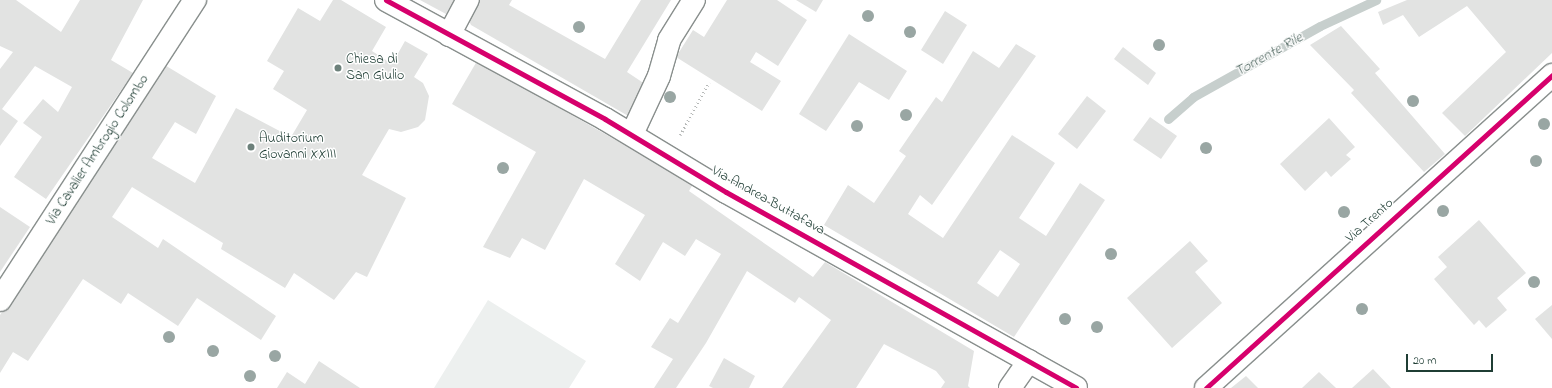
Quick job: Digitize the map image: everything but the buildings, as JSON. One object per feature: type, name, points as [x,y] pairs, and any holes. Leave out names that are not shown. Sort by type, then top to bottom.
[{"type":"street","name":"Via Cavalier Ambrogio Colombo","points":[[0,300],[195,0]]},
{"type":"street","name":"Via Andrea Buttafava","points":[[386,0],[632,134],[668,158],[1076,388]]},
{"type":"street","points":[[449,35],[468,0]]},
{"type":"street","points":[[632,134],[659,76],[668,40],[694,0]]},
{"type":"street","name":"Via Trento","points":[[1206,388],[1552,75]]},
{"type":"street","points":[[1010,388],[1029,361]]},
{"type":"path","points":[[668,158],[708,82]]},
{"type":"shaded area","points":[[488,300],[586,361],[569,388],[434,388]]},
{"type":"waterway","name":"Torrente Rile","points":[[1168,119],[1193,97],[1320,26],[1376,0]]},
{"type":"cycle path","points":[[386,0],[605,119],[726,192],[1076,388]]},
{"type":"cycle path","points":[[1206,388],[1552,75]]},
{"type":"place","name":"Chiesa di San Giulio","points":[[338,68]]},
{"type":"place","name":"Auditorium Giovanni XXIII","points":[[251,147]]}]
